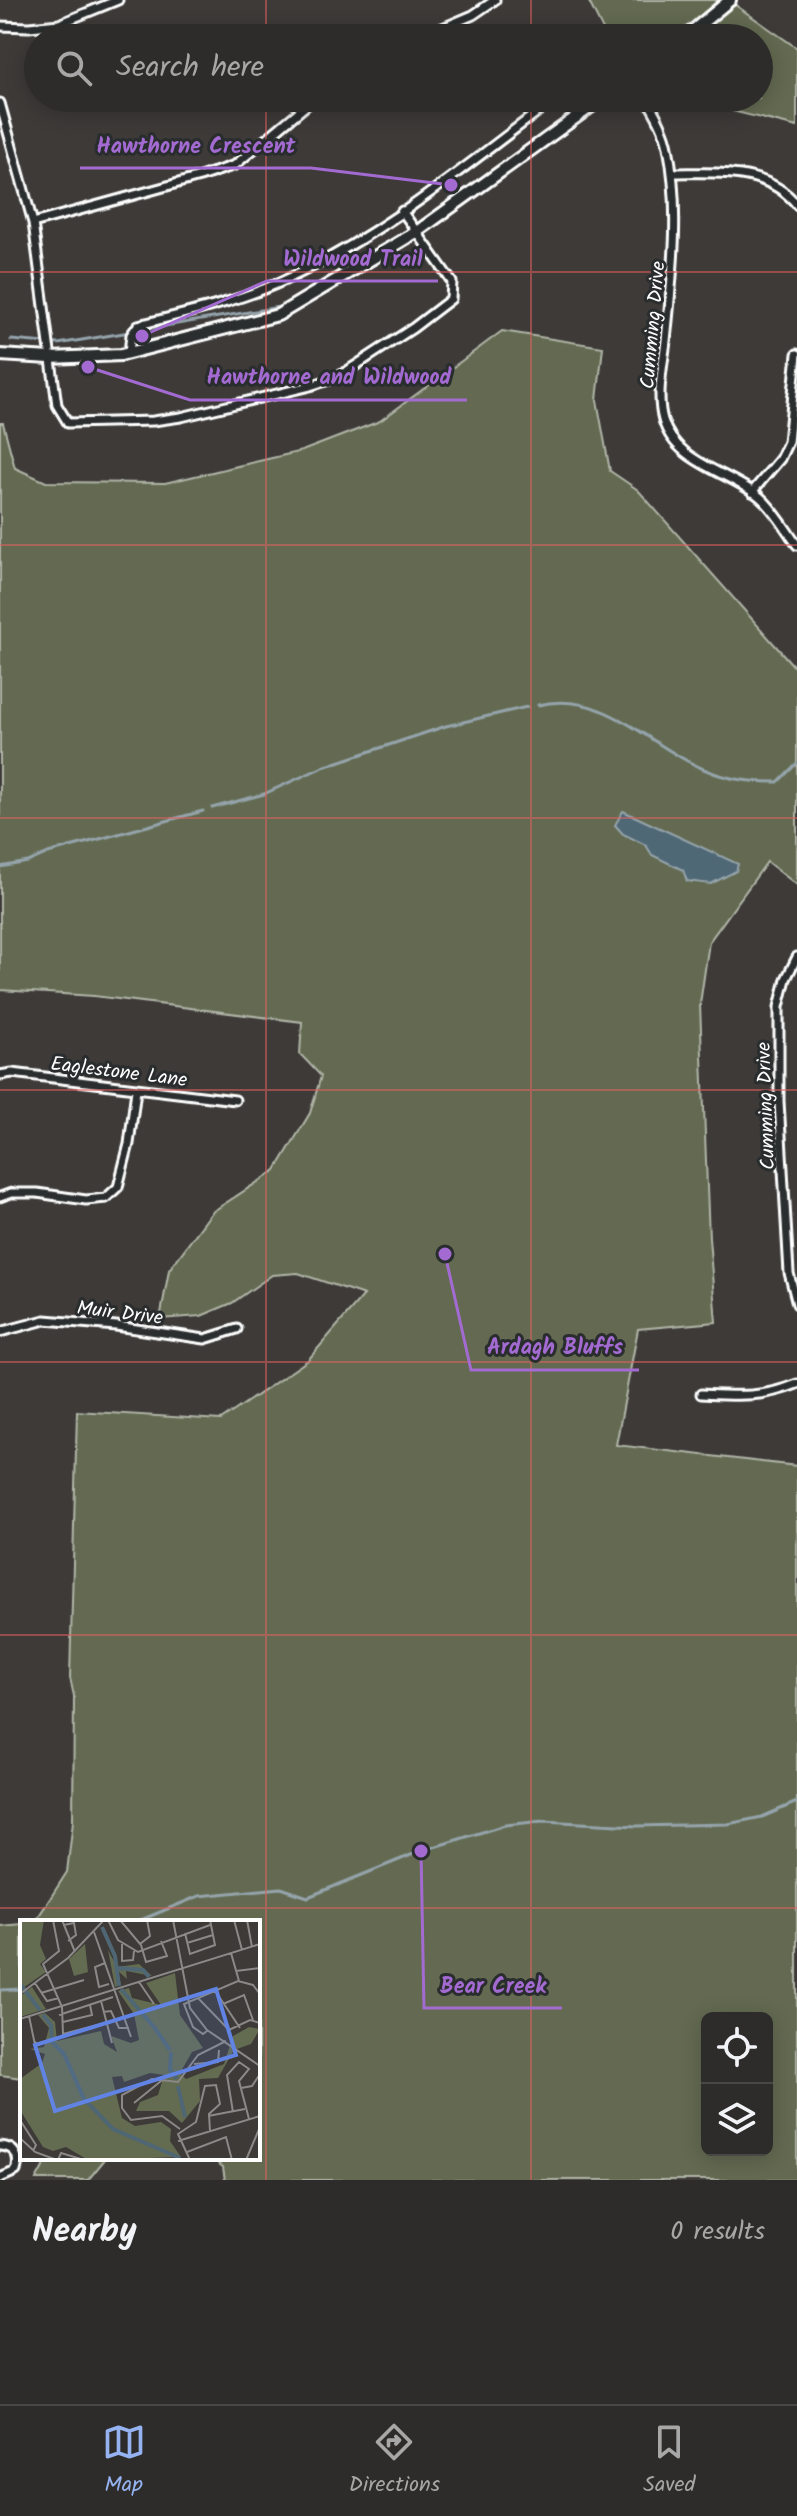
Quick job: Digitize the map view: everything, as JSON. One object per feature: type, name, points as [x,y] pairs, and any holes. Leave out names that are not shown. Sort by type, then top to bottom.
[{"type":"main road","points":[[701,24],[730,0]]},
{"type":"main road","points":[[0,355],[50,358],[129,353],[278,315],[418,231],[584,112]]},
{"type":"street","points":[[59,24],[118,0]]},
{"type":"street","points":[[452,24],[473,15],[495,0]]},
{"type":"street","points":[[0,26],[24,27]]},
{"type":"street","points":[[0,103],[33,223],[57,405],[68,423],[153,421],[181,417],[338,377],[451,299],[452,282],[402,211]]},
{"type":"street","points":[[33,223],[235,165],[298,112]]},
{"type":"street","points":[[129,353],[131,335],[138,325],[210,308],[284,281],[370,235],[537,112]]},
{"type":"street","name":"Cumming Drive","points":[[654,112],[668,145],[672,173],[674,252],[661,392],[663,421],[676,444],[697,461],[763,499],[797,545]]},
{"type":"street","points":[[672,173],[735,174],[766,180],[797,205]]},
{"type":"street","points":[[752,492],[780,459],[788,442],[797,354]]},
{"type":"street","name":"Cumming Drive","points":[[797,957],[786,979],[779,1007],[779,1101],[789,1273],[797,1304]]},
{"type":"street","name":"Eaglestone Lane","points":[[0,1075],[12,1073],[235,1100]]},
{"type":"street","points":[[0,1197],[11,1193],[37,1193],[86,1200],[106,1198],[118,1187],[129,1144],[136,1090]]},
{"type":"street","name":"Muir Drive","points":[[0,1332],[45,1320],[116,1326],[205,1339],[237,1329]]},
{"type":"street","points":[[701,1394],[751,1397],[797,1384]]},
{"type":"street","points":[[0,2146],[16,2152],[19,2162],[16,2171],[0,2178]]},
{"type":"green space","points":[[588,0],[728,0],[762,24],[600,24]]},
{"type":"green space","points":[[773,31],[797,48],[797,127],[736,112],[773,112]]},
{"type":"green space","points":[[502,331],[603,347],[597,400],[610,471],[638,490],[797,670],[797,885],[767,862],[709,942],[700,1004],[709,1238],[716,1322],[638,1329],[616,1445],[797,1466],[797,2180],[225,2180],[223,2167],[213,2160],[260,2160],[260,1920],[36,1920],[67,1872],[73,1821],[74,1696],[70,1678],[77,1411],[221,1420],[308,1360],[364,1295],[298,1273],[272,1275],[232,1303],[201,1316],[160,1319],[169,1270],[212,1212],[276,1170],[310,1113],[321,1076],[300,1054],[302,1022],[94,996],[0,990],[0,423],[3,423],[15,468],[46,482],[165,483],[302,451],[380,421]]},
{"type":"green space","points":[[20,1924],[20,2078],[0,2075],[0,1926]]},
{"type":"green space","points":[[47,2160],[104,2160],[88,2180],[36,2180]]},
{"type":"water","points":[[623,811],[738,864],[736,871],[711,884],[687,881],[683,870],[652,855],[646,845],[623,834],[615,825]]},
{"type":"waterway","points":[[11,340],[58,344],[285,306]]},
{"type":"waterway","points":[[538,705],[562,702],[606,712],[685,760],[732,778],[778,782],[797,763]]},
{"type":"waterway","points":[[212,808],[264,794],[323,767],[446,726],[527,707]]},
{"type":"waterway","points":[[0,867],[28,862],[48,853],[203,811]]},
{"type":"waterway","points":[[141,1920],[199,1896],[281,1888],[308,1897],[421,1851],[505,1825],[543,1821],[637,1826],[728,1824],[762,1817],[797,1802]]},
{"type":"waterway","points":[[0,1990],[20,1989]]},
{"type":"place","name":"Hawthorne Crescent","points":[[451,185]]},
{"type":"place","name":"Wildwood Trail","points":[[142,336]]},
{"type":"place","name":"Hawthorne and Wildwood","points":[[88,367]]},
{"type":"place","name":"Ardagh Bluffs","points":[[445,1254]]},
{"type":"place","name":"Bear Creek","points":[[421,1851]]}]
